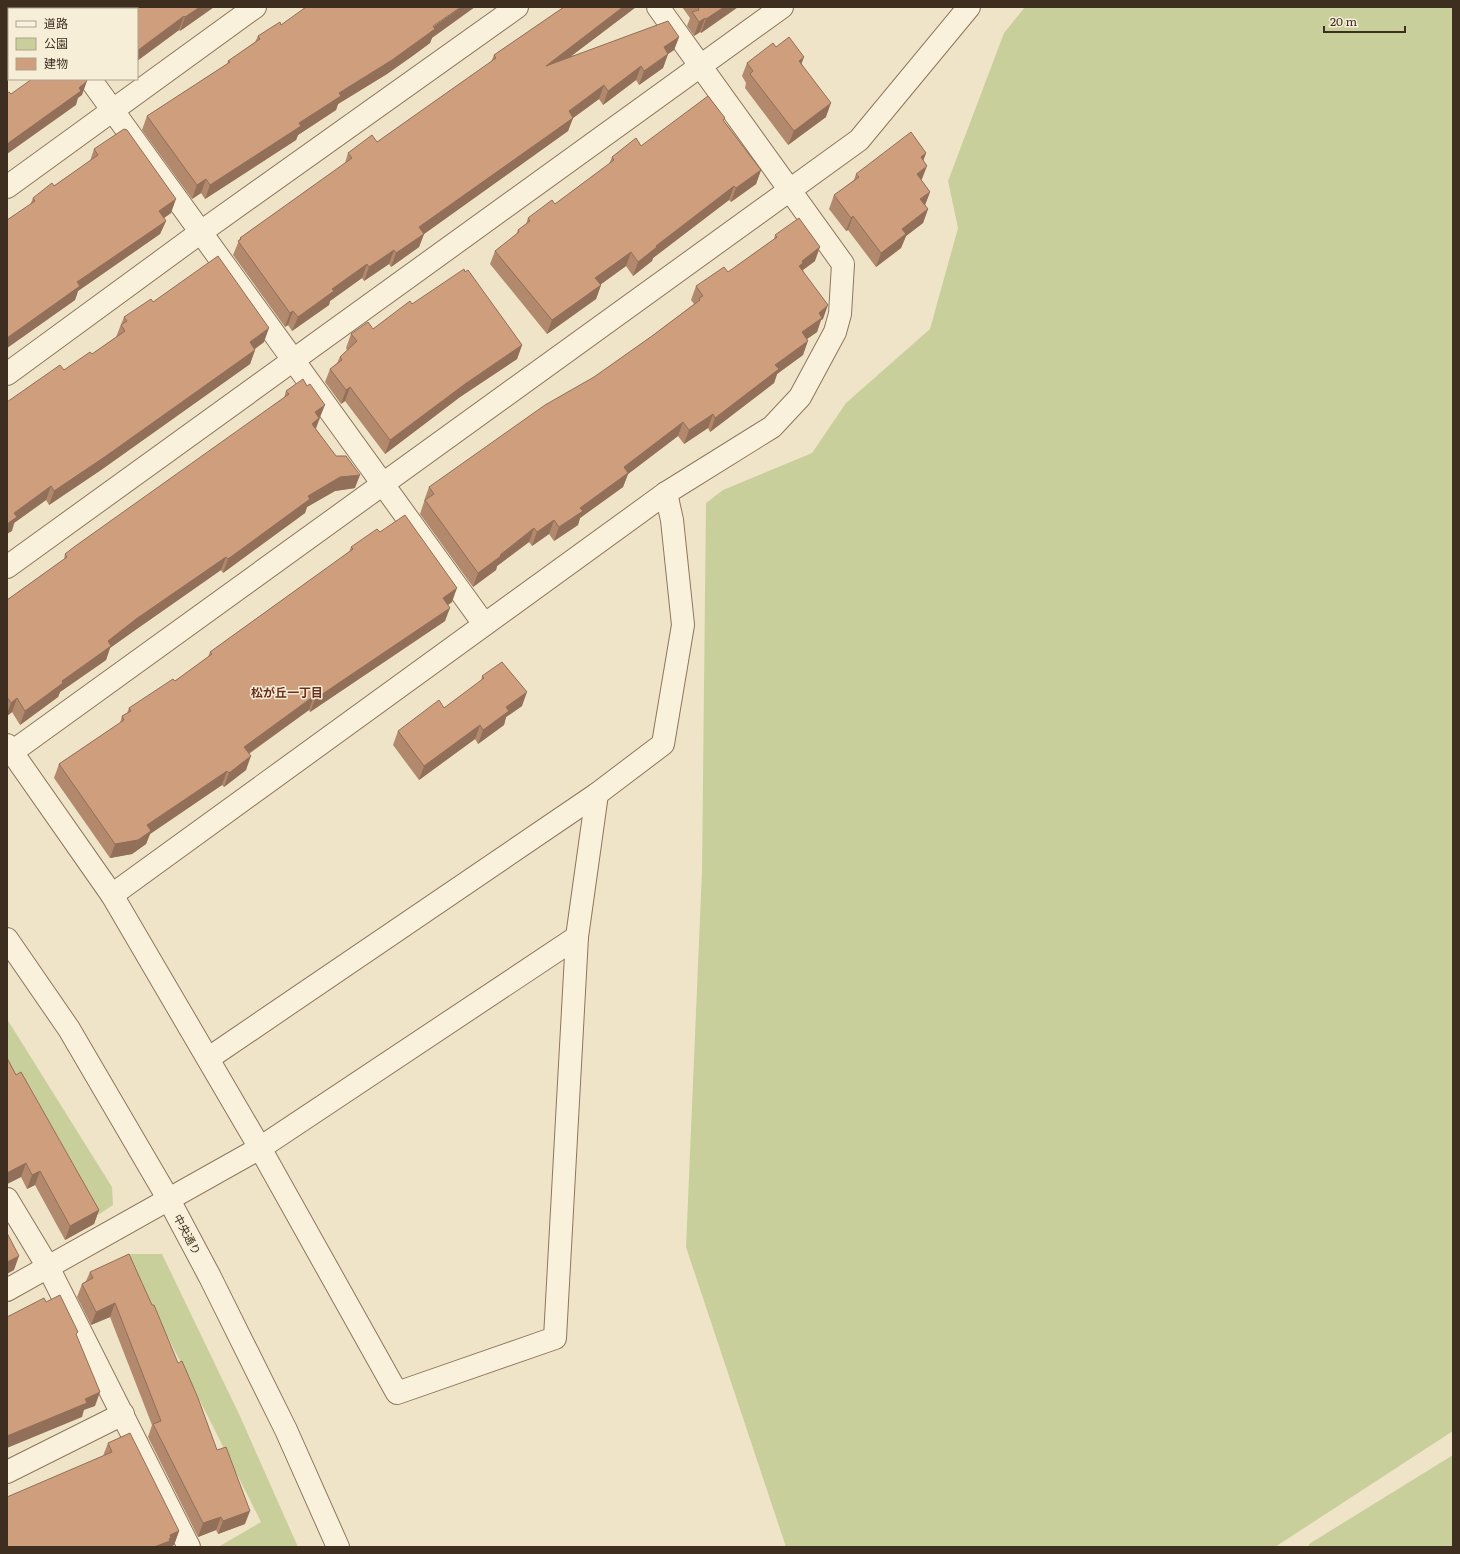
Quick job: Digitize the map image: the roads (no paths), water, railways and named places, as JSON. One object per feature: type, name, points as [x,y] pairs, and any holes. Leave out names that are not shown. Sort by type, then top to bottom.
[{"type":"street","points":[[7,186],[255,7]]},
{"type":"street","points":[[7,374],[201,232],[517,7]]},
{"type":"street","points":[[112,895],[666,493],[772,427],[800,397],[835,332],[840,314],[843,264],[658,7]]},
{"type":"street","points":[[7,567],[782,7]]},
{"type":"street","points":[[597,794],[577,937],[555,1338],[397,1393],[209,1058],[112,895],[10,748],[383,484],[859,140],[969,7]]},
{"type":"street","points":[[91,80],[484,624]]},
{"type":"street","points":[[209,1058],[597,794],[663,744],[683,625],[672,520],[666,493]]},
{"type":"street","points":[[7,1290],[260,1148],[577,937]]},
{"type":"street","name":"中央通り","points":[[7,939],[69,1029],[169,1200],[210,1277],[286,1430],[338,1547]]},
{"type":"street","points":[[7,1199],[48,1267],[189,1547]]},
{"type":"street","points":[[7,1472],[123,1414]]},
{"type":"district","name":"松が丘一丁目","points":[[287,692]]}]
